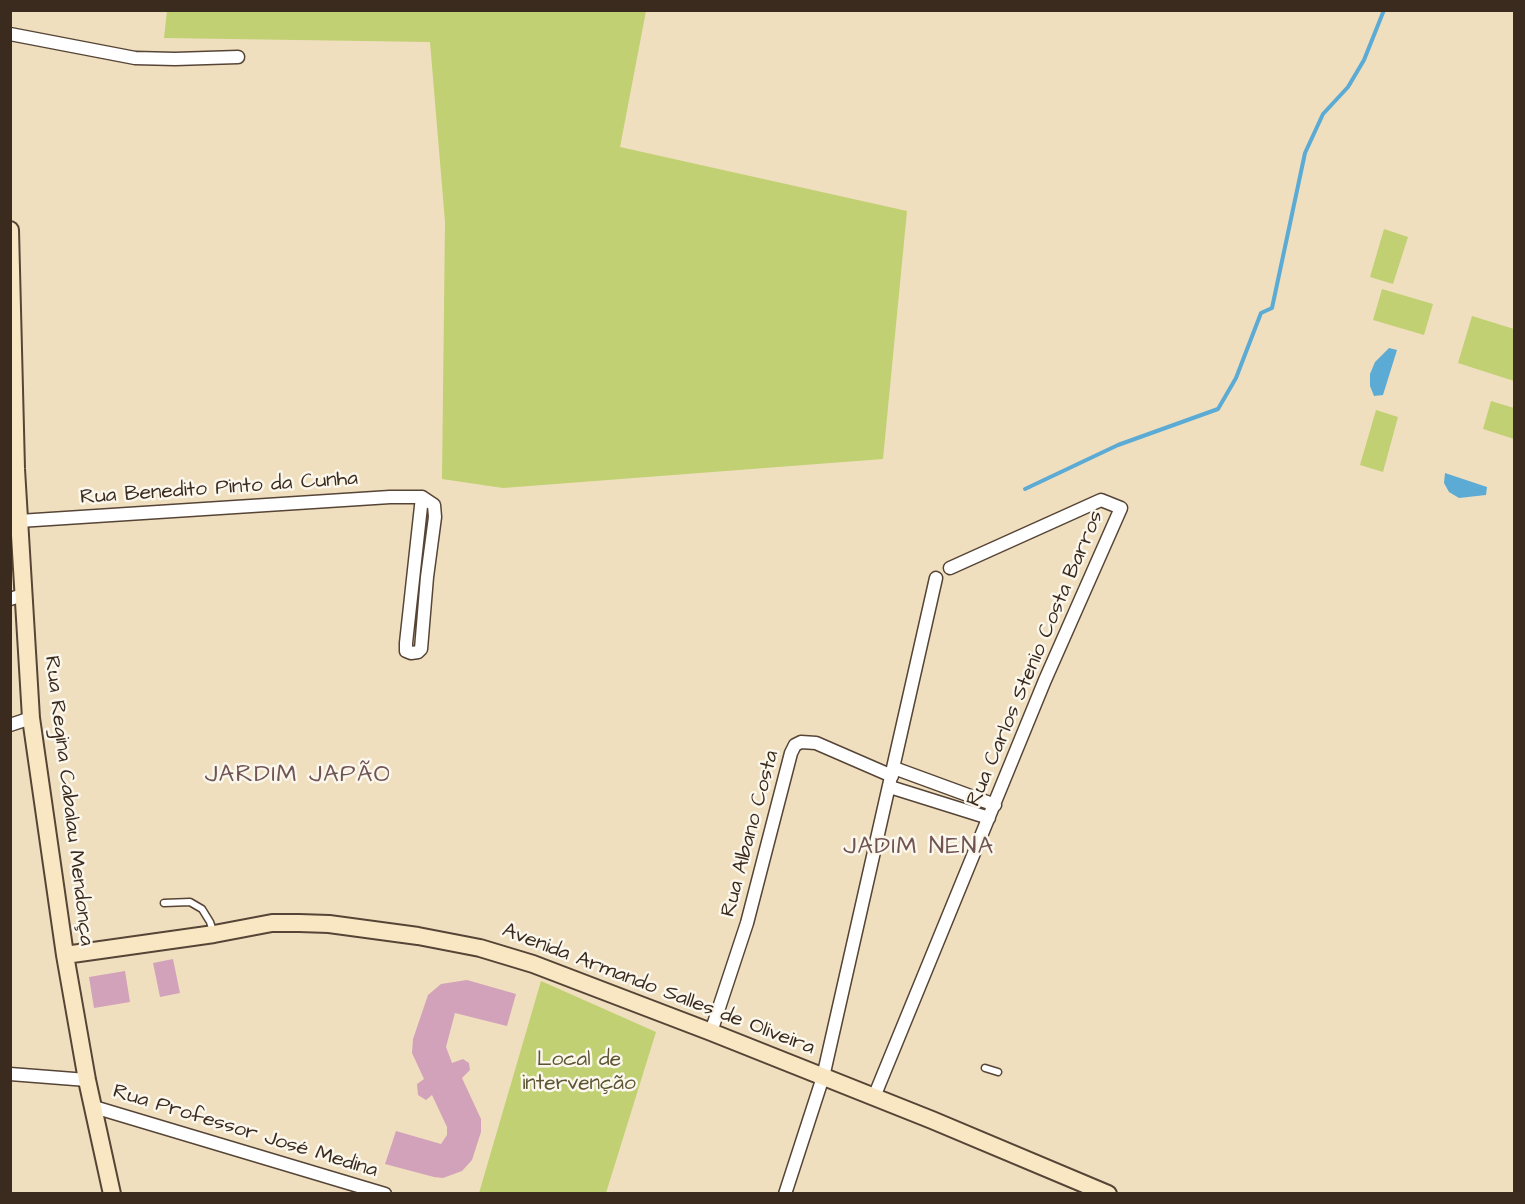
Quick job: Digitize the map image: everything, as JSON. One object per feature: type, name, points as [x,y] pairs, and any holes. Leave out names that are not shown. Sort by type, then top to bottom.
[{"type":"main road","name":"Rua Regina Cabalau Mendonça","points":[[10,230],[13,470],[19,521],[17,597],[31,718],[65,955],[87,1080],[112,1194]]},
{"type":"main road","name":"Avenida Armando Salles de Oliveira","points":[[65,955],[214,934],[272,923],[329,924],[418,936],[480,948],[532,964],[711,1032],[1108,1194]]},
{"type":"street","points":[[10,34],[135,58],[238,57]]},
{"type":"street","name":"Rua Benedito Pinto da Cunha","points":[[19,521],[390,497],[422,497]]},
{"type":"street","points":[[422,497],[416,560],[421,576],[421,649],[418,652],[409,652],[406,651],[406,643],[421,576],[429,561],[435,509],[431,502],[422,497]]},
{"type":"street","name":"Rua Carlos Stenio Costa Barros","points":[[874,1097],[1045,680],[1121,508],[1101,500],[950,568]]},
{"type":"street","points":[[785,1194],[823,1077],[936,578]]},
{"type":"street","points":[[10,725],[31,718]]},
{"type":"street","name":"Rua Albano Costa","points":[[711,1032],[747,923],[795,745],[801,742],[816,743],[989,818]]},
{"type":"street","name":"Rua Albano Costa","points":[[892,777],[995,805]]},
{"type":"street","points":[[10,1074],[87,1080]]},
{"type":"street","name":"Rua Professor José Medina","points":[[94,1107],[385,1194]]},
{"type":"lane","points":[[416,560],[429,561]]},
{"type":"lane","points":[[164,903],[190,902],[202,909],[214,934]]},
{"type":"lane","points":[[985,1068],[998,1072]]},
{"type":"green space","points":[[167,11],[646,11],[620,147],[907,211],[883,459],[503,488],[442,479],[445,222],[430,42],[164,38]]},
{"type":"green space","points":[[1384,229],[1408,237],[1393,284],[1370,277]]},
{"type":"green space","points":[[1382,289],[1433,304],[1424,335],[1373,320]]},
{"type":"green space","points":[[1472,316],[1514,329],[1514,381],[1458,363]]},
{"type":"green space","points":[[1491,401],[1514,408],[1514,439],[1483,429]]},
{"type":"green space","points":[[1376,410],[1398,417],[1383,472],[1360,465]]},
{"type":"green space","name":"Local de intervenção","points":[[541,981],[656,1032],[606,1193],[479,1193]]},
{"type":"water","points":[[1389,348],[1397,350],[1383,395],[1374,396],[1370,386],[1370,374],[1375,362]]},
{"type":"water","points":[[1445,473],[1487,487],[1486,495],[1459,498],[1449,492],[1444,483]]},
{"type":"building","points":[[173,959],[180,993],[160,997],[153,963]]},
{"type":"building","points":[[125,971],[130,1002],[94,1008],[89,977]]},
{"type":"building","points":[[467,980],[516,994],[507,1026],[455,1013],[446,1047],[452,1063],[463,1059],[469,1063],[470,1070],[462,1078],[481,1119],[481,1132],[472,1160],[462,1171],[443,1178],[385,1164],[396,1131],[441,1144],[447,1135],[447,1127],[432,1095],[426,1100],[418,1095],[417,1084],[424,1079],[412,1053],[413,1039],[428,995],[441,984]]},
{"type":"waterway","points":[[1025,489],[1118,445],[1218,409],[1236,378],[1261,313],[1272,308],[1305,153],[1323,114],[1348,87],[1364,60],[1384,10]]},
{"type":"district","name":"JARDIM JAPÃO","points":[[298,776]]},
{"type":"district","name":"JADIM NENA","points":[[919,848]]}]
